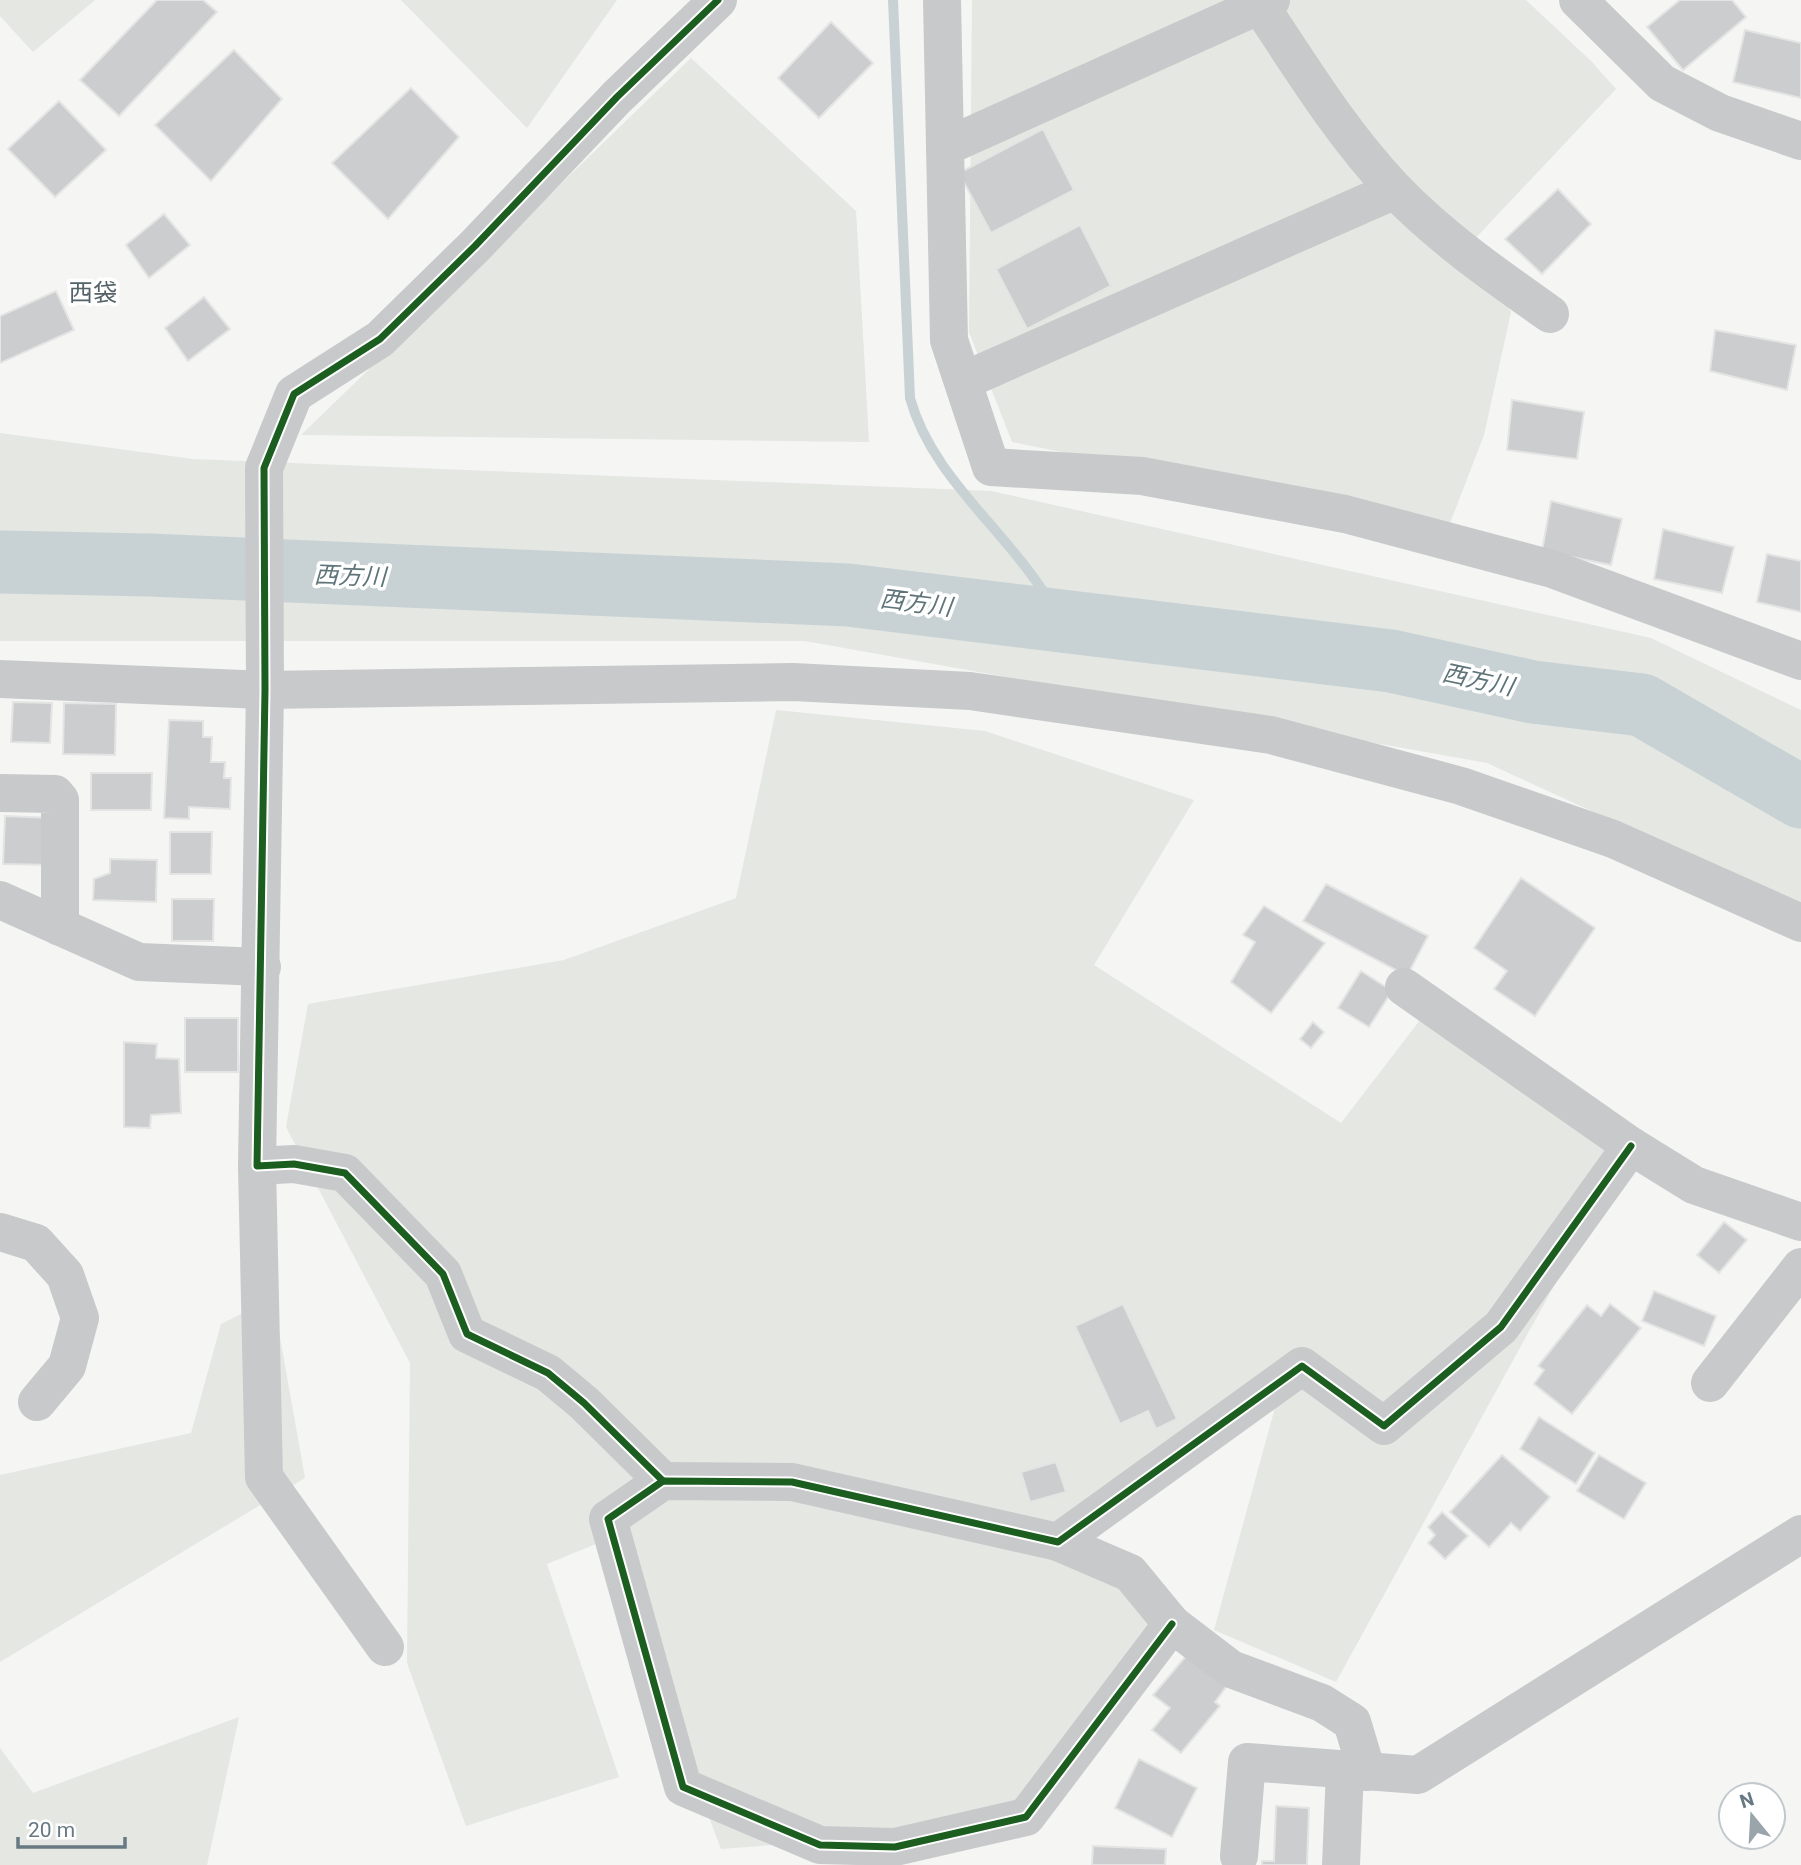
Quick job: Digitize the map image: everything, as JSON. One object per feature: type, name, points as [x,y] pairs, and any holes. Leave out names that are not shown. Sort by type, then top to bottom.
[{"type":"street","points":[[384,1647],[264,1478],[257,1166],[265,682],[264,468],[294,394],[380,339],[475,246],[617,97],[718,0]]},
{"type":"street","points":[[942,0],[949,340],[991,467],[1142,476],[1345,514],[1552,569],[1801,661]]},
{"type":"street","points":[[1578,0],[1662,83],[1720,113],[1801,141]]},
{"type":"street","points":[[945,147],[1266,4],[1330,113],[1395,190],[1479,264],[1550,314]]},
{"type":"street","points":[[963,381],[1395,190]]},
{"type":"street","points":[[0,679],[793,682],[970,691],[1270,735],[1461,786],[1613,839],[1801,923]]},
{"type":"street","points":[[0,793],[55,794],[60,800],[60,927]]},
{"type":"street","points":[[0,900],[139,962],[262,967]]},
{"type":"street","points":[[1404,987],[1631,1146],[1694,1185],[1801,1222]]},
{"type":"street","points":[[1058,1542],[1302,1366],[1384,1426],[1501,1327],[1631,1146]]},
{"type":"street","points":[[257,1166],[294,1164],[345,1173],[443,1274],[467,1335],[548,1373],[584,1403],[663,1481]]},
{"type":"street","points":[[0,1232],[36,1243],[65,1275],[80,1318],[67,1366],[37,1402]]},
{"type":"street","points":[[1710,1383],[1801,1267]]},
{"type":"street","points":[[1172,1624],[1026,1817],[895,1847],[820,1845],[683,1787],[608,1519],[663,1481],[792,1482],[1058,1542],[1130,1573],[1172,1624],[1231,1669],[1322,1703],[1352,1722],[1356,1771],[1341,1865]]},
{"type":"street","points":[[1239,1856],[1247,1762],[1418,1775],[1801,1534]]},
{"type":"shaded area","points":[[0,0],[95,0],[33,52],[0,16]]},
{"type":"shaded area","points":[[401,0],[617,0],[527,128]]},
{"type":"shaded area","points":[[972,0],[1526,0],[1592,62],[1616,89],[1470,244],[1511,312],[1484,435],[1447,531],[1012,442],[969,332]]},
{"type":"shaded area","points":[[691,58],[856,211],[869,442],[301,435]]},
{"type":"shaded area","points":[[0,433],[193,459],[991,491],[1651,638],[1801,710],[1801,908],[1487,763],[805,641],[0,641]]},
{"type":"shaded area","points":[[776,710],[985,731],[1194,800],[1094,965],[1341,1123],[1430,1007],[1631,1146],[1336,1682],[1214,1630],[1282,1382],[1058,1541],[1172,1624],[1036,1804],[968,1830],[721,1849],[643,1642],[613,1537],[547,1564],[619,1777],[466,1826],[407,1663],[410,1363],[286,1127],[308,1004],[564,960],[736,898]]},
{"type":"shaded area","points":[[273,1298],[305,1478],[0,1662],[0,1475],[191,1433],[221,1324]]},
{"type":"shaded area","points":[[239,1717],[207,1865],[0,1865],[0,1748],[33,1793]]},
{"type":"building","points":[[157,0],[203,0],[217,12],[119,116],[80,80]]},
{"type":"building","points":[[1680,0],[1732,0],[1746,17],[1683,70],[1647,27]]},
{"type":"building","points":[[831,22],[873,63],[819,118],[778,78]]},
{"type":"building","points":[[1745,30],[1801,43],[1801,98],[1733,82]]},
{"type":"building","points":[[234,50],[282,99],[211,181],[155,125]]},
{"type":"building","points":[[411,88],[459,137],[388,219],[332,163]]},
{"type":"building","points":[[59,101],[106,150],[55,197],[8,149]]},
{"type":"building","points":[[1043,129],[1074,190],[991,233],[959,173]]},
{"type":"building","points":[[1558,189],[1591,224],[1542,274],[1505,239]]},
{"type":"building","points":[[164,214],[190,245],[149,278],[126,245]]},
{"type":"building","points":[[1080,225],[1111,286],[1027,329],[996,269]]},
{"type":"building","points":[[56,291],[74,330],[0,363],[0,316]]},
{"type":"building","points":[[204,297],[230,329],[188,361],[165,328]]},
{"type":"building","points":[[1715,330],[1796,345],[1787,390],[1710,371]]},
{"type":"building","points":[[1512,400],[1584,412],[1577,459],[1507,450]]},
{"type":"building","points":[[1551,501],[1622,519],[1611,565],[1542,551]]},
{"type":"building","points":[[1663,529],[1734,547],[1722,593],[1654,579]]},
{"type":"building","points":[[1767,554],[1801,561],[1801,612],[1757,602]]},
{"type":"building","points":[[13,702],[52,703],[50,743],[11,742]]},
{"type":"building","points":[[64,703],[116,704],[115,755],[63,754]]},
{"type":"building","points":[[169,720],[203,721],[203,737],[212,737],[211,762],[225,762],[224,778],[231,778],[230,809],[189,807],[189,819],[164,818]]},
{"type":"building","points":[[91,773],[152,773],[151,810],[91,810]]},
{"type":"building","points":[[5,816],[53,818],[52,865],[3,864]]},
{"type":"building","points":[[170,832],[212,832],[211,874],[170,874]]},
{"type":"building","points":[[110,859],[157,860],[156,902],[93,900],[94,879],[110,873]]},
{"type":"building","points":[[1521,878],[1595,928],[1535,1016],[1494,989],[1507,971],[1474,948]]},
{"type":"building","points":[[1326,884],[1428,936],[1407,976],[1303,921]]},
{"type":"building","points":[[172,899],[214,899],[213,941],[172,941]]},
{"type":"building","points":[[1264,906],[1325,943],[1271,1013],[1231,982],[1255,942],[1243,935]]},
{"type":"building","points":[[1361,971],[1392,991],[1369,1027],[1338,1008]]},
{"type":"building","points":[[185,1018],[238,1018],[238,1072],[185,1072]]},
{"type":"building","points":[[1313,1022],[1324,1032],[1311,1048],[1300,1039]]},
{"type":"building","points":[[124,1042],[157,1044],[156,1058],[179,1059],[181,1113],[151,1115],[150,1128],[124,1127]]},
{"type":"building","points":[[1724,1222],[1747,1240],[1719,1273],[1697,1255]]},
{"type":"building","points":[[1654,1291],[1716,1316],[1704,1346],[1642,1321]]},
{"type":"building","points":[[1123,1304],[1177,1419],[1156,1429],[1148,1411],[1120,1424],[1075,1326]]},
{"type":"building","points":[[1610,1304],[1641,1328],[1572,1414],[1534,1384],[1544,1370],[1538,1366],[1587,1305],[1601,1316]]},
{"type":"building","points":[[1539,1417],[1595,1453],[1576,1484],[1520,1449]]},
{"type":"building","points":[[1502,1455],[1550,1497],[1520,1531],[1511,1523],[1489,1547],[1450,1512]]},
{"type":"building","points":[[1599,1455],[1646,1483],[1624,1519],[1577,1491]]},
{"type":"building","points":[[1056,1462],[1066,1492],[1030,1502],[1021,1472]]},
{"type":"building","points":[[1442,1512],[1468,1536],[1445,1559],[1428,1543],[1435,1535],[1428,1527]]},
{"type":"building","points":[[1187,1655],[1226,1687],[1215,1702],[1220,1706],[1181,1753],[1152,1730],[1170,1708],[1153,1695]]},
{"type":"building","points":[[1139,1759],[1197,1788],[1172,1837],[1115,1808]]},
{"type":"building","points":[[1276,1806],[1309,1808],[1307,1865],[1262,1865],[1262,1861],[1274,1861]]},
{"type":"building","points":[[1093,1846],[1166,1849],[1165,1865],[1092,1865]]},
{"type":"waterway","points":[[893,0],[910,398],[918,421],[942,464],[1026,567],[1064,621]]},
{"type":"waterway","name":"西方川","points":[[0,562],[149,565],[848,595],[1391,661],[1533,692],[1642,705],[1801,797]]},
{"type":"cycle path","points":[[663,1481],[584,1403],[548,1373],[467,1334],[443,1274],[345,1173],[294,1164],[257,1166],[265,690],[264,468],[294,394],[380,339],[475,246],[617,97],[718,0]]},
{"type":"cycle path","points":[[1172,1624],[1026,1817],[895,1847],[820,1845],[683,1787],[608,1519],[663,1481],[792,1482],[1058,1542],[1302,1366],[1384,1426],[1501,1327],[1631,1146]]},
{"type":"district","name":"西袋","points":[[93,293]]}]
